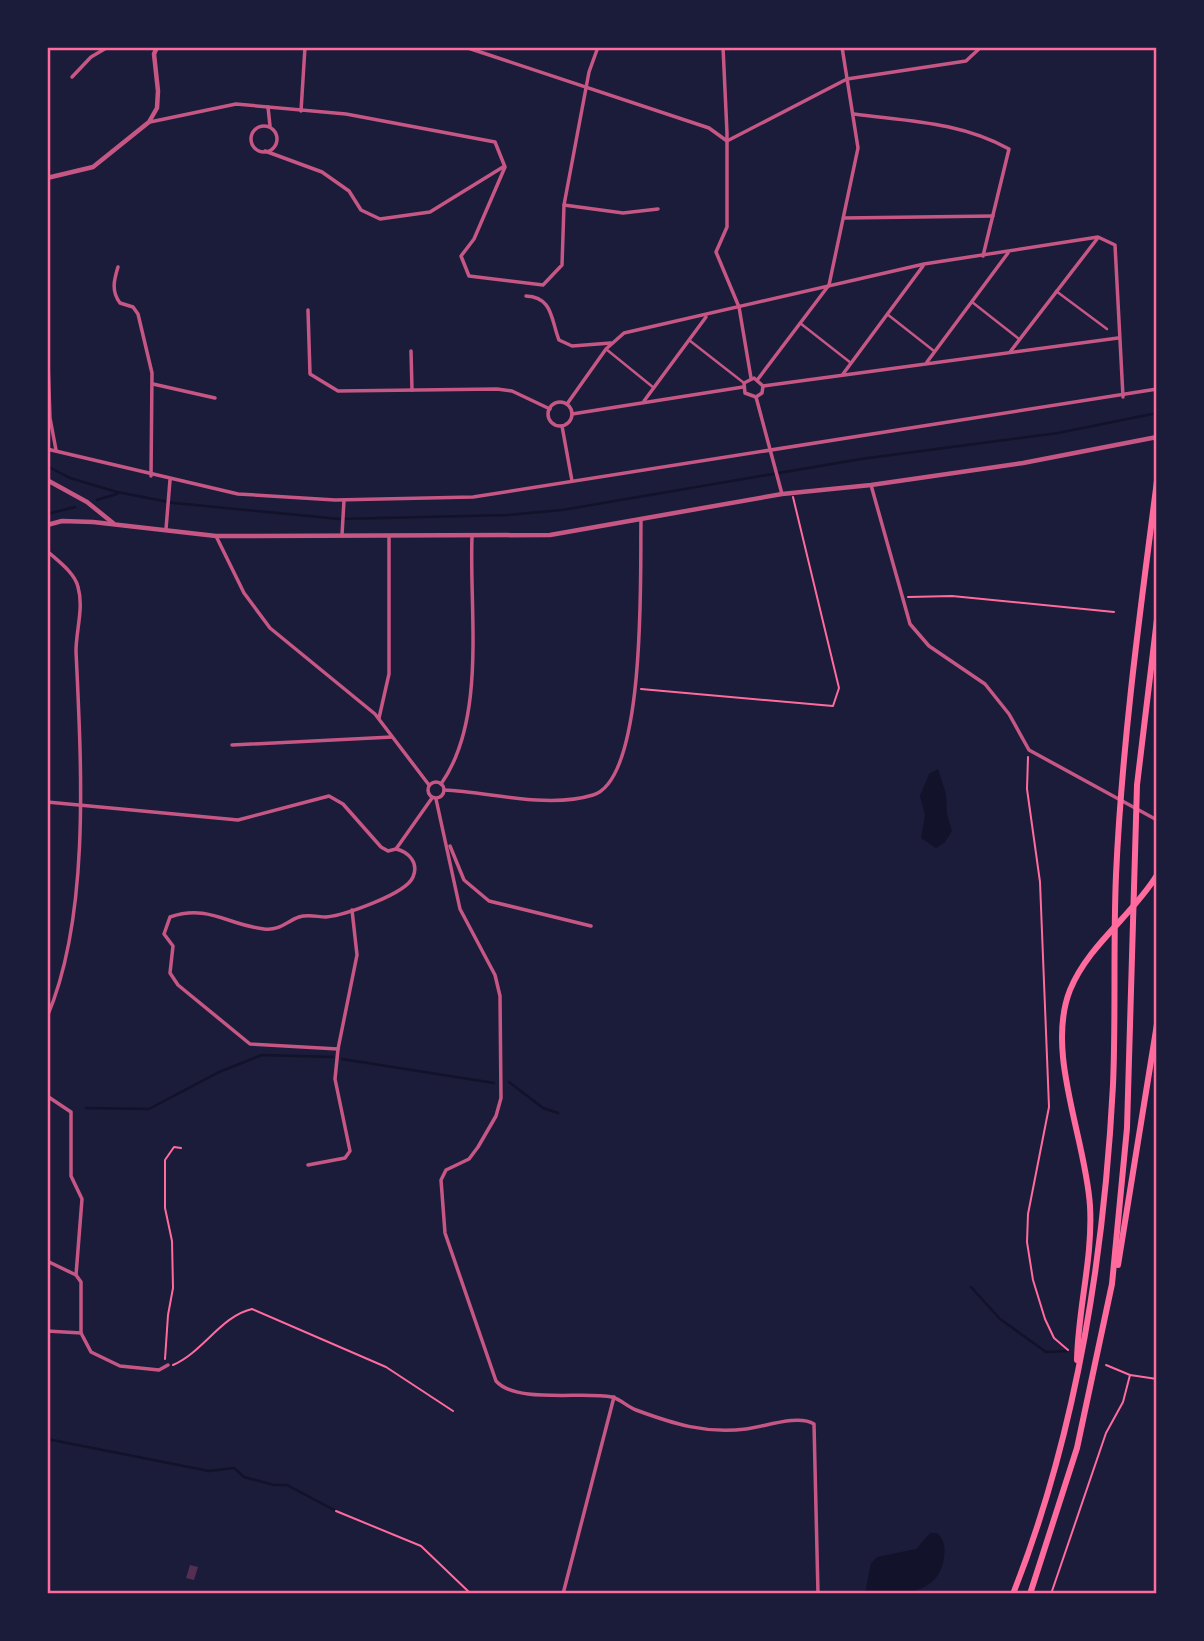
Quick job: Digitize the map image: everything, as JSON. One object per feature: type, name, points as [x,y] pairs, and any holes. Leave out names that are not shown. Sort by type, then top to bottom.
[{"type":"highway","points":[[1013,1594],[1053,1473],[1076,1378],[1100,1236],[1108,1155],[1121,776],[1157,481]]},
{"type":"highway","points":[[1112,1284],[1128,1128],[1137,785],[1157,619]]},
{"type":"highway","points":[[1076,1378],[1078,1328],[1089,1259],[1090,1206],[1084,1157],[1065,1067],[1062,1028],[1069,993],[1095,948],[1157,875]]},
{"type":"highway","points":[[1030,1594],[1059,1511],[1080,1436],[1112,1284],[1123,1247],[1143,1100],[1157,1024]]},
{"type":"street","points":[[72,77],[91,57],[108,47]]},
{"type":"street","points":[[47,178],[93,167],[149,122],[157,108],[154,54],[157,47]]},
{"type":"street","points":[[301,111],[305,47]]},
{"type":"street","points":[[465,47],[709,128],[727,141]]},
{"type":"street","points":[[149,122],[236,104],[346,114],[495,142],[505,167],[474,239],[461,256],[469,276],[543,285],[562,265],[564,205],[586,88],[597,47]]},
{"type":"street","points":[[723,47],[727,227],[716,252],[739,307],[751,378]]},
{"type":"street","points":[[758,379],[829,285],[858,148],[842,47]]},
{"type":"street","points":[[727,141],[847,79],[966,61],[981,47]]},
{"type":"street","points":[[265,151],[273,148],[277,139],[270,127],[268,107]]},
{"type":"street","points":[[854,114],[960,127],[984,135],[1009,149],[983,256]]},
{"type":"street","points":[[270,127],[257,128],[251,136],[256,148],[322,172],[349,191],[361,210],[380,219],[430,212],[505,167]]},
{"type":"street","points":[[564,205],[623,213],[658,209]]},
{"type":"street","points":[[844,218],[993,216]]},
{"type":"street","points":[[1010,352],[1098,237]]},
{"type":"street","points":[[567,404],[606,349],[624,333],[924,264],[1098,237],[1115,245],[1123,397]]},
{"type":"street","points":[[926,363],[1010,251]]},
{"type":"street","points":[[843,374],[924,264]]},
{"type":"street","points":[[118,267],[113,283],[115,294],[120,303],[133,307],[138,314],[153,384],[151,476]]},
{"type":"street","points":[[1056,291],[1107,329]]},
{"type":"street","points":[[526,296],[535,296],[546,302],[553,313],[559,340],[572,346],[613,342]]},
{"type":"street","points":[[972,302],[1020,339]]},
{"type":"street","points":[[308,310],[310,374],[338,391],[497,389],[512,391],[550,408]]},
{"type":"street","points":[[887,314],[935,351]]},
{"type":"street","points":[[644,401],[707,315]]},
{"type":"street","points":[[800,323],[851,363]]},
{"type":"street","points":[[47,334],[50,418],[56,451]]},
{"type":"street","points":[[763,386],[1118,338]]},
{"type":"street","points":[[689,340],[744,385],[746,395],[756,397],[762,393],[763,386],[758,379],[751,378]]},
{"type":"street","points":[[606,349],[654,388]]},
{"type":"street","points":[[411,351],[412,390]]},
{"type":"street","points":[[572,414],[744,385],[751,378]]},
{"type":"street","points":[[153,384],[215,398]]},
{"type":"street","points":[[47,449],[151,476],[238,494],[287,500],[473,497],[1123,397],[1157,389]]},
{"type":"street","points":[[756,397],[782,494]]},
{"type":"street","points":[[550,408],[558,402],[567,404]]},
{"type":"street","points":[[562,426],[569,422],[572,414],[567,404]]},
{"type":"street","points":[[550,408],[551,421],[562,426]]},
{"type":"street","points":[[562,426],[572,481]]},
{"type":"street","points":[[47,525],[62,521],[114,524],[216,536],[342,538],[550,535],[782,494],[871,485],[1023,463],[1157,437]]},
{"type":"street","points":[[47,480],[87,502],[114,524]]},
{"type":"street","points":[[166,529],[170,480]]},
{"type":"street","points":[[871,485],[910,624],[919,636],[985,684],[1009,714],[1029,750],[1157,820]]},
{"type":"street","points":[[342,538],[344,500]]},
{"type":"street","points":[[47,802],[238,820],[329,796],[343,804],[381,847],[388,851],[396,849],[434,798],[444,790],[550,799],[581,797],[602,791],[617,775],[637,689],[642,520]]},
{"type":"street","points":[[216,536],[244,593],[270,628],[342,684],[379,719],[429,785],[447,840],[464,880],[489,901],[592,926]]},
{"type":"street","points":[[379,719],[389,674],[389,537]]},
{"type":"street","points":[[441,784],[450,768],[463,730],[471,691],[472,537]]},
{"type":"street","points":[[47,551],[71,574],[78,584],[80,596],[76,647],[79,865],[65,959],[47,1017]]},
{"type":"street","points":[[232,746],[393,737]]},
{"type":"street","points":[[441,784],[444,790]]},
{"type":"street","points":[[429,785],[441,784]]},
{"type":"street","points":[[447,840],[452,881],[460,909],[498,984],[503,1085],[496,1116],[478,1147],[468,1158],[442,1174],[441,1202],[445,1233],[500,1385],[529,1393],[614,1397],[631,1408],[702,1431],[745,1429],[805,1419],[814,1424],[818,1594]]},
{"type":"street","points":[[338,1049],[250,1044],[178,985],[170,973],[173,946],[164,934],[170,917],[184,912],[208,912],[265,929],[286,925],[297,918],[324,917],[352,911],[396,892],[413,879],[415,868],[410,856],[396,849]]},
{"type":"street","points":[[308,1165],[345,1158],[350,1151],[335,1087],[338,1049],[358,947],[352,911]]},
{"type":"street","points":[[47,1000],[54,1001]]},
{"type":"street","points":[[47,1096],[71,1112],[71,1176],[82,1199],[76,1275]]},
{"type":"street","points":[[47,1261],[76,1275],[81,1282],[81,1333],[91,1352],[108,1363],[159,1370],[168,1365]]},
{"type":"street","points":[[47,1331],[81,1333]]},
{"type":"street","points":[[563,1594],[614,1397]]},
{"type":"path","points":[[637,689],[833,706],[839,688],[792,495]]},
{"type":"path","points":[[904,597],[953,596],[1114,612]]},
{"type":"path","points":[[1029,750],[1027,789],[1040,882],[1049,1107],[1028,1214],[1027,1242],[1032,1280],[1045,1319],[1054,1338],[1069,1350]]},
{"type":"path","points":[[181,1147],[174,1147],[165,1160],[165,1208],[173,1241],[173,1289],[168,1315],[165,1363],[168,1365],[190,1358],[238,1312],[252,1309],[386,1367],[453,1411]]},
{"type":"path","points":[[1105,1365],[1130,1375],[1157,1379]]},
{"type":"path","points":[[1051,1594],[1106,1433],[1123,1402],[1130,1375]]},
{"type":"path","points":[[336,1511],[421,1546],[471,1594]]},
{"type":"shaded area","points":[[938,769],[946,794],[947,814],[952,831],[945,842],[936,848],[921,838],[925,815],[920,796],[929,774]]},
{"type":"shaded area","points":[[930,1533],[940,1536],[944,1548],[940,1571],[933,1580],[914,1591],[865,1594],[871,1563],[877,1557],[916,1549]]},
{"type":"building","points":[[190,1565],[198,1567],[194,1580],[186,1578]]},
{"type":"waterway","points":[[47,466],[70,478],[117,492],[174,503],[340,519],[508,515],[562,510],[861,459],[1058,433],[1157,413]]},
{"type":"waterway","points":[[97,500],[117,494]]},
{"type":"waterway","points":[[47,514],[75,507]]},
{"type":"waterway","points":[[86,1108],[149,1109],[219,1072],[262,1055],[333,1057]]},
{"type":"waterway","points":[[342,1059],[494,1083]]},
{"type":"waterway","points":[[509,1082],[543,1108],[558,1113]]},
{"type":"waterway","points":[[971,1287],[1000,1319],[1046,1352],[1067,1351]]},
{"type":"waterway","points":[[47,1439],[209,1471],[234,1468],[244,1477],[274,1485],[287,1485],[336,1511]]}]
